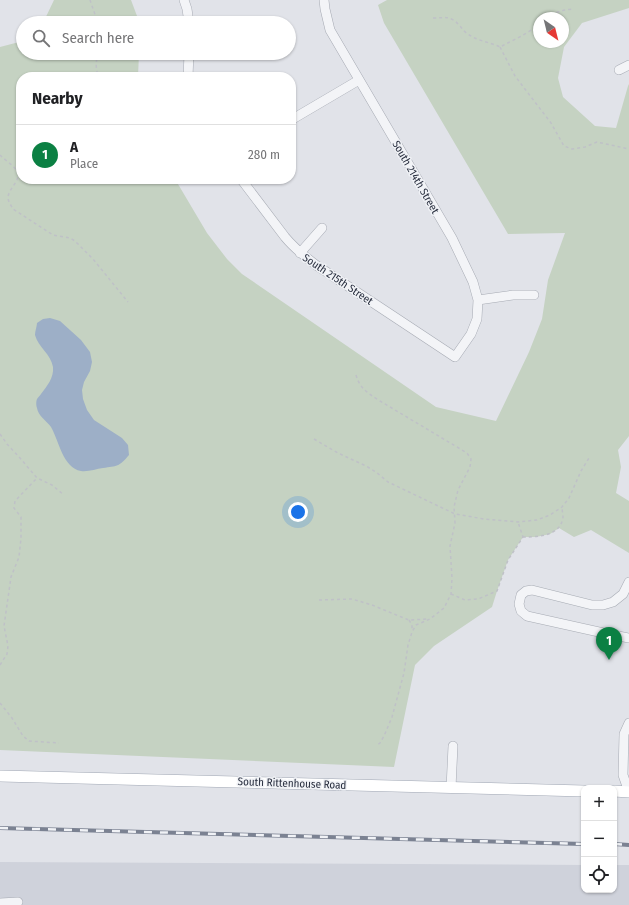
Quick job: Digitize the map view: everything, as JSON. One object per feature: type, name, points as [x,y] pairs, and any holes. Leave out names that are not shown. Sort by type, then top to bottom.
[{"type":"main road","name":"South Rittenhouse Road","points":[[0,776],[581,791]]},
{"type":"main road","points":[[617,791],[629,792]]},
{"type":"street","points":[[184,0],[188,16]]},
{"type":"street","name":"South 214th Street","points":[[324,0],[330,30],[452,238],[473,282],[478,300],[478,319],[471,334],[455,357]]},
{"type":"street","points":[[188,72],[189,60]]},
{"type":"street","points":[[619,70],[629,65]]},
{"type":"street","points":[[296,117],[359,80]]},
{"type":"street","name":"South 215th Street","points":[[245,184],[292,246],[300,253],[455,357]]},
{"type":"street","points":[[300,253],[322,228]]},
{"type":"street","points":[[478,300],[513,295],[534,295]]},
{"type":"street","points":[[629,582],[623,594],[613,602],[603,605],[592,605],[532,590],[526,591],[521,595],[519,604],[521,611],[528,616],[629,638]]},
{"type":"street","points":[[629,723],[624,734],[623,775],[629,792]]},
{"type":"street","points":[[451,788],[453,746]]},
{"type":"street","points":[[0,903],[18,902]]},
{"type":"path","points":[[90,0],[96,16]]},
{"type":"path","points":[[558,12],[573,9]]},
{"type":"path","points":[[433,18],[454,19],[467,34],[500,47],[515,76],[551,123],[564,146],[572,149],[585,147],[598,142],[629,149]]},
{"type":"path","points":[[500,47],[533,28]]},
{"type":"path","points":[[96,60],[98,72]]},
{"type":"path","points":[[0,155],[16,170]]},
{"type":"path","points":[[16,181],[8,196],[9,202],[13,209],[53,235],[70,238],[75,241],[93,259],[128,302]]},
{"type":"path","points":[[356,375],[359,384],[367,392],[467,453],[471,459],[470,467],[458,490],[454,507],[455,523],[450,546],[452,578],[451,594],[444,608],[430,619],[416,625],[412,632],[408,645],[404,673],[392,717],[384,736],[380,743],[376,746]]},
{"type":"path","points":[[0,434],[37,478],[52,485],[64,495]]},
{"type":"path","points":[[314,439],[338,453],[366,466],[388,482],[455,514],[518,522],[537,520],[550,515],[562,507],[569,498],[581,471],[589,458]]},
{"type":"path","points":[[0,665],[7,654],[8,646],[4,626],[11,578],[19,557],[21,538],[21,517],[14,508],[15,501],[37,478]]},
{"type":"path","points":[[523,537],[536,537],[550,534],[559,528],[563,517],[562,507]]},
{"type":"path","points":[[518,522],[523,537]]},
{"type":"path","points":[[451,594],[465,600],[472,600],[496,591],[508,560],[523,537]]},
{"type":"path","points":[[319,600],[352,599],[372,605],[409,620],[430,619]]},
{"type":"path","points":[[409,620],[412,625],[412,632]]},
{"type":"path","points":[[0,704],[12,718],[23,736],[29,741],[59,743]]},
{"type":"shaded area","points":[[0,862],[581,865],[581,893],[617,893],[617,865],[629,865],[629,905],[0,905]]},
{"type":"green space","points":[[54,0],[131,0],[137,16],[46,16]]},
{"type":"green space","points":[[387,0],[629,0],[629,8],[582,23],[569,40],[569,12],[533,12],[533,48],[564,48],[558,78],[563,97],[595,126],[616,128],[629,84],[629,436],[618,450],[621,467],[616,493],[629,501],[629,553],[591,530],[574,537],[559,528],[550,534],[536,537],[523,537],[508,560],[492,607],[434,646],[415,665],[394,767],[0,750],[0,47],[16,43],[16,60],[139,60],[138,72],[16,72],[16,184],[178,184],[207,233],[227,259],[242,274],[436,407],[496,421],[529,352],[542,319],[548,280],[565,233],[508,234],[384,23],[378,5]]},
{"type":"water","points":[[50,318],[60,321],[81,340],[90,352],[92,362],[82,390],[83,399],[87,410],[94,420],[122,438],[128,445],[129,455],[118,465],[86,471],[75,469],[70,465],[62,453],[51,427],[38,411],[36,405],[37,398],[50,382],[53,367],[50,358],[39,343],[35,333],[37,323],[43,319]]},
{"type":"railway","points":[[0,828],[581,844]]},
{"type":"railway","points":[[617,844],[629,845]]},
{"type":"place","name":"A","points":[[609,660]]}]
